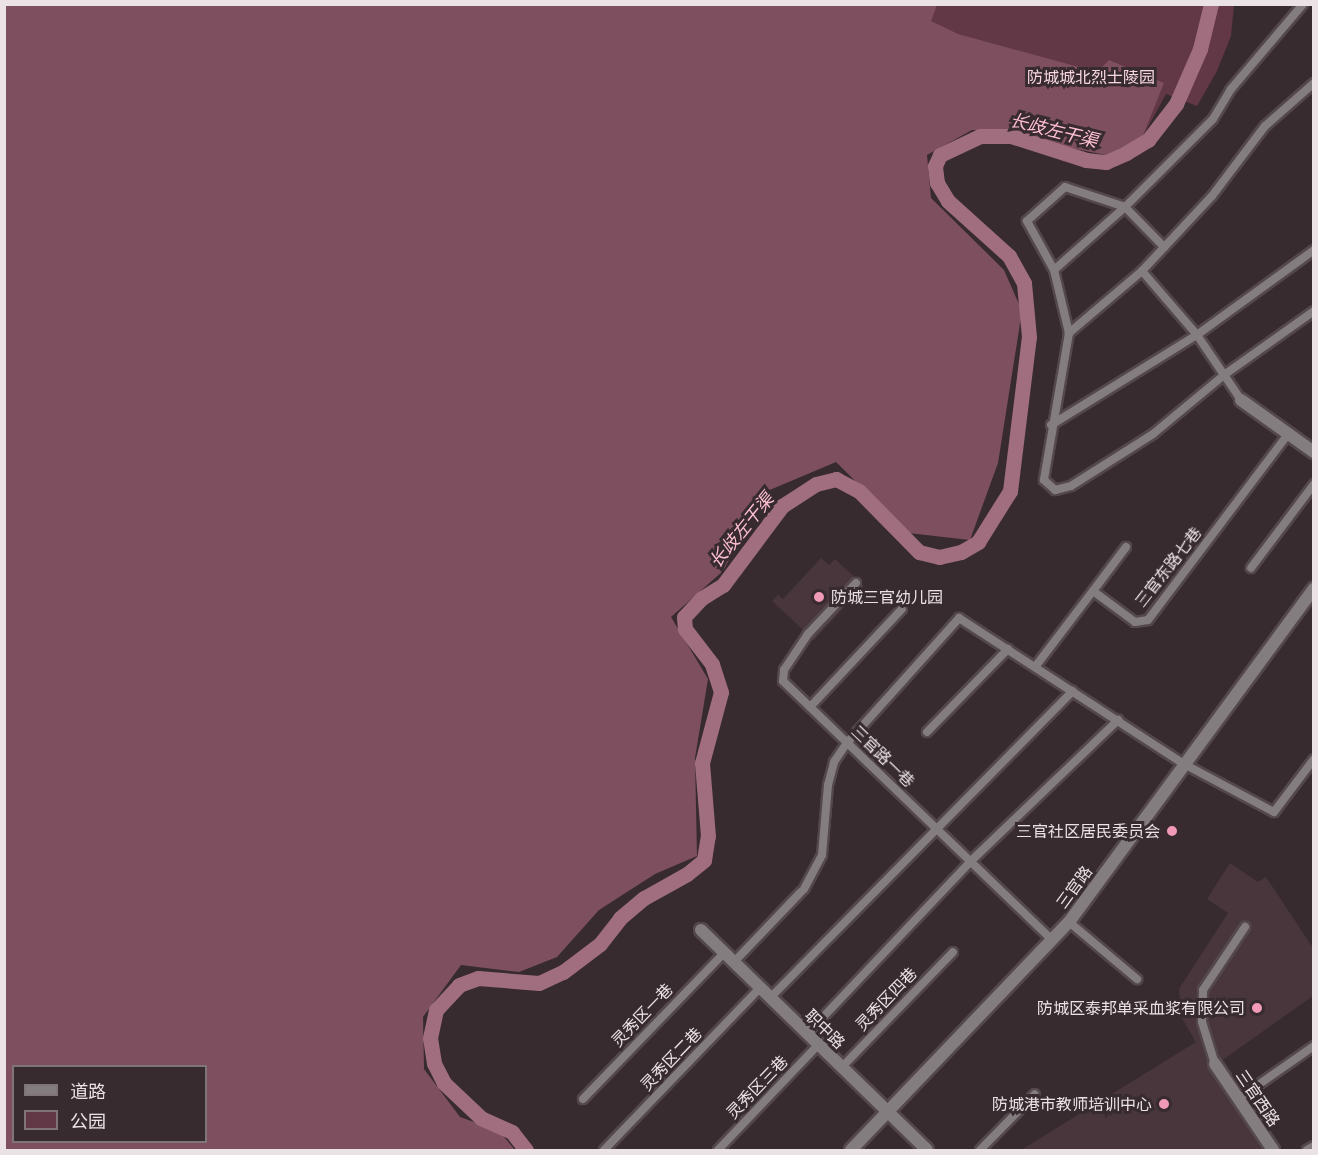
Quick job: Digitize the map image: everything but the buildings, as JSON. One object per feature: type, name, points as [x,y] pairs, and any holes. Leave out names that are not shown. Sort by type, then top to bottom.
[{"type":"street","points":[[1241,400],[1314,452]]},
{"type":"street","name":"三官路","points":[[851,1150],[1069,922],[1314,588]]},
{"type":"street","name":"职中路","points":[[701,930],[927,1150]]},
{"type":"street","name":"三官西路","points":[[1215,1064],[1272,1150]]},
{"type":"lane","points":[[1054,270],[1125,207],[1213,119],[1231,89],[1303,4]]},
{"type":"lane","points":[[1069,333],[1142,271],[1212,196],[1265,126],[1314,83]]},
{"type":"lane","points":[[1164,247],[1125,207],[1065,187],[1027,221],[1054,270],[1069,333],[1051,425],[1044,480],[1055,490],[1071,486],[1153,434],[1224,375],[1314,311]]},
{"type":"lane","points":[[1051,425],[1197,335],[1314,250]]},
{"type":"lane","points":[[1142,271],[1197,335],[1241,400]]},
{"type":"lane","name":"三官东路七巷","points":[[1093,591],[1135,622],[1148,621],[1288,434]]},
{"type":"lane","points":[[1251,568],[1314,484]]},
{"type":"lane","points":[[1035,667],[1126,547]]},
{"type":"lane","name":"三官路一巷","points":[[856,583],[808,634],[784,670],[783,681],[1052,940]]},
{"type":"lane","points":[[810,707],[902,609]]},
{"type":"lane","points":[[734,962],[803,891],[822,855],[828,785],[834,762],[847,743],[959,618],[1184,764],[1274,812],[1314,759]]},
{"type":"lane","points":[[927,732],[1008,649]]},
{"type":"lane","points":[[770,998],[1073,691]]},
{"type":"lane","points":[[807,1034],[882,957],[890,943],[970,861],[1118,720]]},
{"type":"lane","points":[[1069,922],[1137,979]]},
{"type":"lane","points":[[1215,1064],[1202,1022],[1203,990],[1245,927]]},
{"type":"lane","name":"灵秀区一巷","points":[[582,1099],[724,952]]},
{"type":"lane","name":"灵秀区四巷","points":[[841,1068],[953,952]]},
{"type":"lane","name":"灵秀区二巷","points":[[604,1150],[760,988]]},
{"type":"lane","name":"灵秀区三巷","points":[[718,1150],[818,1045]]},
{"type":"lane","points":[[1238,1099],[1314,1046]]},
{"type":"lane","points":[[980,1150],[1035,1094]]},
{"type":"lane","points":[[1307,1150],[1314,1146]]},
{"type":"shaded area","name":"防城三官幼儿园","points":[[821,558],[829,565],[835,559],[864,586],[814,640],[772,601],[778,595],[783,599]]},
{"type":"shaded area","points":[[1230,863],[1258,882],[1266,877],[1313,948],[1313,996],[1211,1068],[1262,1150],[1021,1150],[1196,1042],[1181,1017],[1179,989],[1228,913],[1207,899]]},
{"type":"green space","points":[[5,4],[937,5],[931,21],[958,34],[1097,72],[1109,60],[1164,83],[1142,138],[1106,155],[1042,142],[1012,131],[972,130],[927,155],[931,198],[1004,270],[1022,311],[998,463],[970,540],[908,533],[836,462],[765,492],[723,571],[671,617],[708,679],[695,758],[697,856],[655,874],[599,910],[557,957],[519,972],[461,965],[423,1017],[424,1069],[460,1117],[499,1131],[515,1150],[5,1150]]},
{"type":"green space","name":"防城城北烈士陵园","points":[[891,5],[1234,5],[1231,36],[1217,71],[1197,106],[1166,94],[1142,138],[1106,155],[1042,142],[1012,131],[972,130]]},
{"type":"waterway","name":"长歧左干渠","points":[[526,1150],[512,1132],[481,1118],[444,1083],[434,1063],[430,1038],[436,1010],[459,985],[478,978],[539,983],[563,972],[600,944],[620,918],[644,898],[687,874],[704,860],[708,836],[702,763],[721,692],[712,664],[685,629],[684,617],[702,598],[723,585],[782,506],[816,484],[836,479],[859,491],[919,552],[939,557],[961,552],[978,542],[1010,491],[1029,337],[1024,283],[1009,256],[948,201],[937,183],[935,166],[940,155],[980,136],[1011,136],[1086,160],[1106,162],[1126,153],[1148,140],[1176,104],[1200,49],[1211,4]]},
{"type":"place","name":"防城三官幼儿园","points":[[819,597]]},
{"type":"place","name":"三官社区居民委员会","points":[[1172,831]]},
{"type":"place","name":"防城区泰邦单采血浆有限公司","points":[[1257,1008]]},
{"type":"place","name":"防城港市教师培训中心","points":[[1164,1104]]}]
